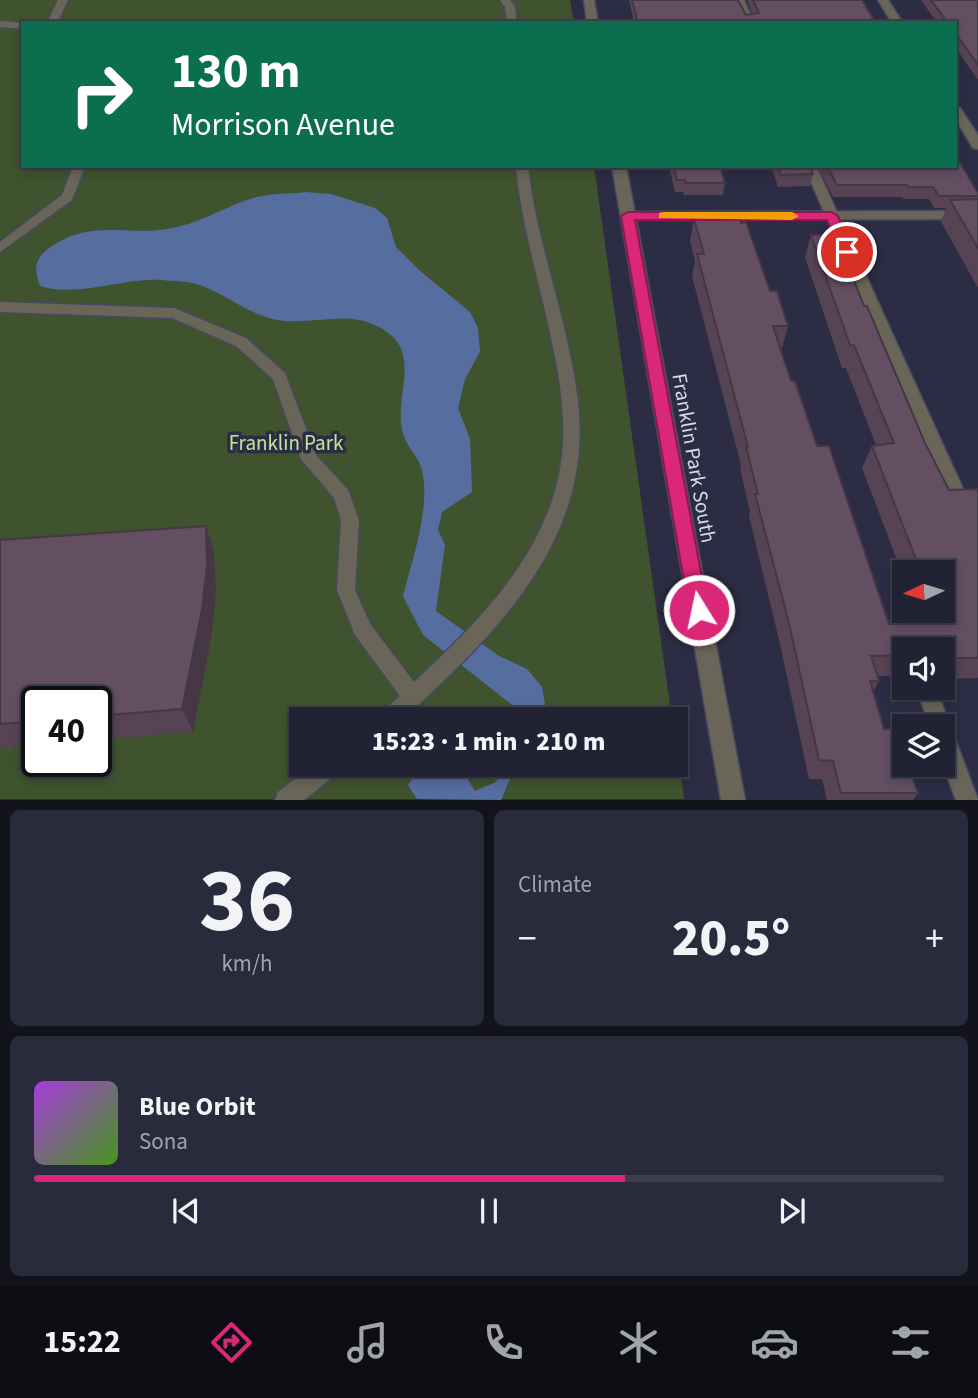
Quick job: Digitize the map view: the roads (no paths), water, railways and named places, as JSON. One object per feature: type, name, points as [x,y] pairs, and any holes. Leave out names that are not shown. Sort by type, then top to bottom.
[{"type":"street","points":[[589,0],[593,21]]},
{"type":"street","points":[[883,0],[897,21]]},
{"type":"street","points":[[957,113],[978,145]]},
{"type":"street","name":"Franklin Park South","points":[[619,168],[733,800]]},
{"type":"street","points":[[628,216],[978,215]]},
{"type":"lane","points":[[53,21],[62,0]]},
{"type":"lane","points":[[505,0],[510,7],[512,21]]},
{"type":"lane","points":[[739,0],[748,21]]},
{"type":"lane","points":[[0,24],[21,26]]},
{"type":"lane","points":[[0,248],[68,197],[78,168]]},
{"type":"lane","points":[[402,707],[474,639],[502,608],[535,561],[560,506],[570,458],[571,416],[562,353],[522,168]]},
{"type":"lane","points":[[811,168],[955,491]]},
{"type":"lane","points":[[0,307],[174,313],[241,342],[281,377],[309,459],[342,495],[350,520],[346,590],[362,629],[413,697]]},
{"type":"lane","points":[[955,768],[967,800]]},
{"type":"lane","points":[[286,800],[316,777]]},
{"type":"water","points":[[305,192],[331,194],[375,208],[387,218],[396,247],[419,270],[470,312],[478,328],[480,352],[465,379],[458,408],[470,439],[472,492],[442,512],[438,530],[445,545],[436,611],[499,656],[527,669],[542,687],[545,707],[515,707],[423,635],[403,596],[419,534],[424,485],[420,465],[405,439],[401,423],[405,366],[403,353],[387,332],[358,320],[281,321],[269,318],[206,287],[188,282],[145,280],[69,290],[40,286],[36,270],[40,257],[64,239],[96,231],[143,231],[177,227],[269,195]]},
{"type":"water","points":[[413,777],[466,777],[475,791],[496,782],[498,777],[511,777],[501,800],[417,799],[408,785]]},
{"type":"park label","name":"Franklin Park","points":[[286,443]]}]
